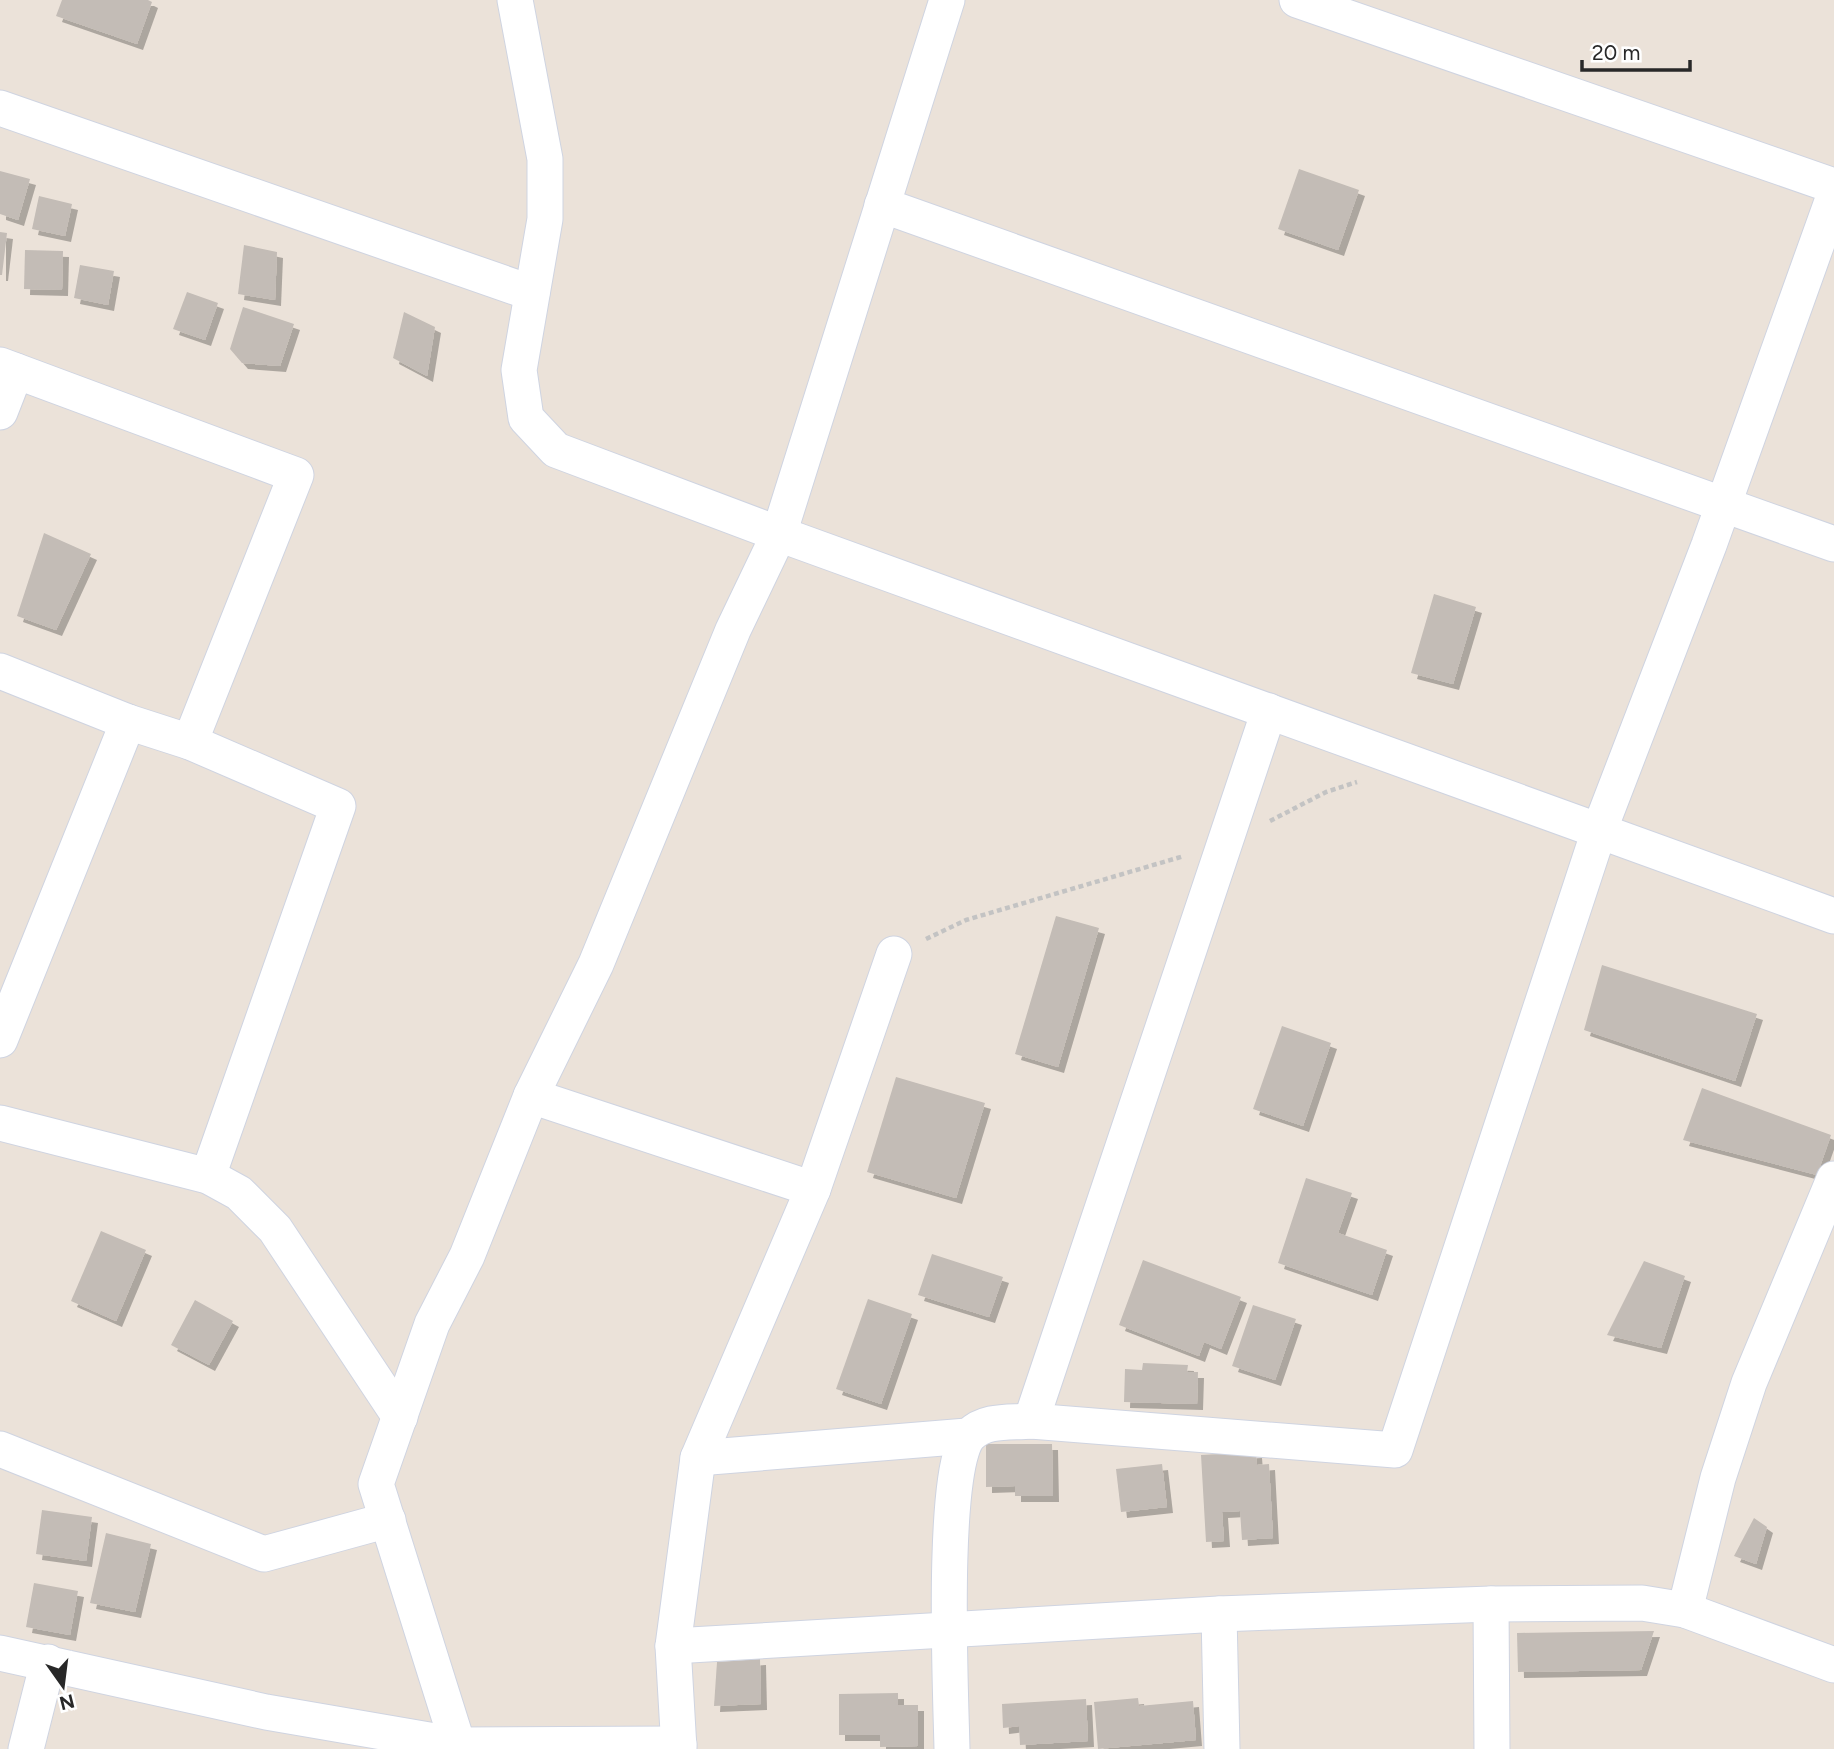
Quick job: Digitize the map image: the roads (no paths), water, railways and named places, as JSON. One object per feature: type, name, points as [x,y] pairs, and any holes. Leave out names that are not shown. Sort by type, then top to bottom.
[{"type":"street","points":[[515,0],[545,159],[545,219],[519,370],[526,418],[556,450],[779,534],[1834,916]]},
{"type":"street","points":[[458,1745],[376,1484],[432,1324],[467,1256],[531,1096],[596,964],[733,630],[779,534],[947,0]]},
{"type":"street","points":[[1297,0],[1834,186]]},
{"type":"street","points":[[0,108],[532,293]]},
{"type":"street","points":[[698,1458],[967,1436],[984,1424],[1031,1421],[1395,1450],[1599,831],[1723,505],[1834,196]]},
{"type":"street","points":[[882,205],[1834,544]]},
{"type":"street","points":[[0,412],[8,368],[296,475],[190,742]]},
{"type":"street","points":[[0,671],[128,722],[190,742],[338,806],[208,1176]]},
{"type":"street","points":[[1031,1421],[1269,711]]},
{"type":"street","points":[[0,1040],[15,962],[128,722]]},
{"type":"street","points":[[0,1653],[266,1712],[458,1745],[679,1746],[673,1646],[698,1458],[813,1189],[894,954]]},
{"type":"street","points":[[531,1096],[813,1189]]},
{"type":"street","points":[[0,1123],[208,1176],[239,1193],[275,1229],[400,1417]]},
{"type":"street","points":[[1685,1610],[1718,1478],[1749,1383],[1834,1180]]},
{"type":"street","points":[[952,1749],[951,1504],[957,1463],[967,1436]]},
{"type":"street","points":[[0,1449],[264,1554],[388,1520]]},
{"type":"street","points":[[673,1646],[1220,1614],[1491,1604],[1642,1603],[1685,1610],[1834,1665]]},
{"type":"street","points":[[1491,1604],[1492,1749]]},
{"type":"street","points":[[1220,1614],[1222,1749]]},
{"type":"street","points":[[26,1749],[48,1662]]}]
